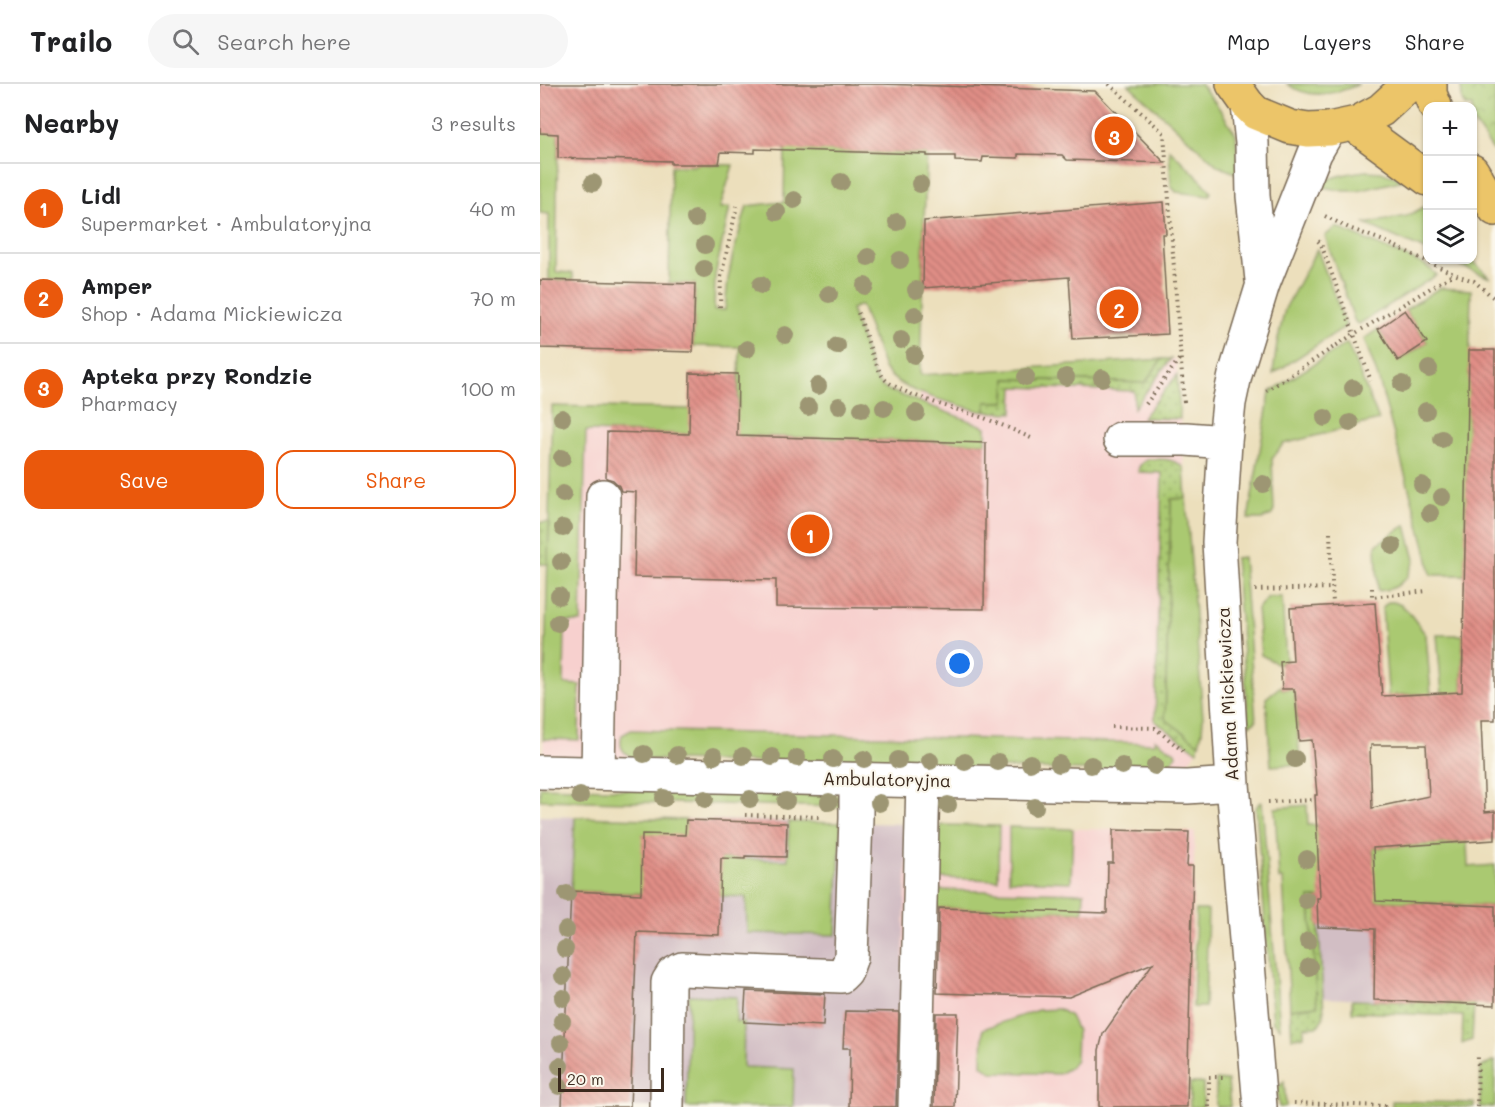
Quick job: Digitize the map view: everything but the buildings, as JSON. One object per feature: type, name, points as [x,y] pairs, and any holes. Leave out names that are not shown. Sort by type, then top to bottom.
[{"type":"main road","points":[[1240,95],[1256,113],[1290,128],[1308,130],[1341,127],[1381,110],[1414,85],[1430,94],[1433,102]]},
{"type":"main road","points":[[1341,127],[1423,176]]},
{"type":"main road","points":[[1477,178],[1495,209]]},
{"type":"main road","points":[[1477,217],[1495,228]]},
{"type":"street","name":"Adama Mickiewicza","points":[[1240,95],[1252,143],[1253,196],[1263,284]]},
{"type":"street","name":"Adama Mickiewicza","points":[[1276,1105],[1233,784],[1219,542],[1225,442],[1229,403],[1235,375],[1263,284],[1315,153],[1341,127]]},
{"type":"street","points":[[1120,439],[1186,439],[1225,442]]},
{"type":"street","points":[[598,773],[603,496]]},
{"type":"street","name":"Ambulatoryjna","points":[[540,772],[1187,787],[1233,784]]},
{"type":"street","points":[[667,1107],[669,982],[673,974],[682,969],[841,976],[846,971],[851,957],[856,780]]},
{"type":"street","points":[[915,1107],[923,780]]},
{"type":"path","points":[[1109,84],[1164,134]]},
{"type":"path","points":[[720,307],[721,277],[737,206]]},
{"type":"path","points":[[1317,211],[1349,228],[1474,281],[1495,299]]},
{"type":"path","points":[[1314,237],[1321,244],[1371,381]]},
{"type":"path","points":[[1265,381],[1263,393],[1454,273]]},
{"type":"path","points":[[858,313],[878,368],[890,384],[1031,438]]},
{"type":"path","points":[[1120,439],[1180,358]]},
{"type":"path","points":[[1330,533],[1333,605]]},
{"type":"path","points":[[1250,590],[1332,588]]},
{"type":"path","points":[[1372,588],[1372,597],[1427,591]]},
{"type":"path","points":[[1112,727],[1155,728],[1187,754]]},
{"type":"path","points":[[1266,792],[1267,802],[1316,800]]},
{"type":"path","points":[[739,814],[856,818]]},
{"type":"path","points":[[1477,1107],[1478,1053]]},
{"type":"path","points":[[1209,1107],[1209,1077],[1233,1078]]},
{"type":"path","points":[[1276,1105],[1385,1107]]},
{"type":"shaded area","points":[[1176,359],[1203,718],[1197,751],[1188,762],[1168,772],[543,758],[552,406],[799,411],[920,402],[920,375]]},
{"type":"shaded area","points":[[540,816],[908,824],[899,1107],[540,1107]]},
{"type":"shaded area","points":[[908,824],[1195,832],[1187,1107],[899,1107]]},
{"type":"shaded area","points":[[1317,898],[1495,906],[1495,1005],[1323,998]]},
{"type":"green space","points":[[786,84],[804,150],[927,154],[920,375],[1162,359],[1145,383],[1006,379],[1005,402],[986,402],[986,412],[979,411],[927,396],[892,377],[884,368],[861,305],[851,309],[878,383],[885,389],[986,427],[986,443],[586,431],[581,622],[565,622],[564,684],[580,685],[579,740],[543,739],[552,406],[738,410],[740,347],[693,346],[695,284],[669,283],[671,166],[733,165],[720,208],[730,207],[715,275],[714,310],[725,310],[733,254],[747,206],[784,202]]},
{"type":"green space","points":[[1128,84],[1200,84],[1236,134],[1238,174],[1218,166]]},
{"type":"green space","points":[[1287,84],[1359,84],[1341,91],[1313,94]]},
{"type":"green space","points":[[1461,84],[1495,84],[1495,153],[1477,128],[1477,102],[1463,102]]},
{"type":"green space","points":[[540,133],[558,133],[556,272],[573,273],[573,280],[549,280],[549,214],[540,213]]},
{"type":"green space","points":[[1169,149],[1203,182],[1211,192],[1209,196],[1176,192],[1171,186]]},
{"type":"green space","points":[[1366,171],[1381,172],[1404,180],[1358,191],[1317,186],[1340,176]]},
{"type":"green space","points":[[1423,208],[1423,249],[1365,224],[1407,216]]},
{"type":"green space","points":[[1336,227],[1425,265],[1437,275],[1359,324],[1355,322],[1325,236]]},
{"type":"green space","points":[[1317,249],[1346,326],[1273,374],[1285,309]]},
{"type":"green space","points":[[1457,264],[1476,264],[1490,278]]},
{"type":"green space","points":[[1439,288],[1471,290],[1465,575],[1431,575],[1378,377],[1364,339],[1378,329],[1399,361],[1427,342],[1405,310]]},
{"type":"green space","points":[[1347,343],[1379,420],[1283,444],[1272,459],[1274,510],[1272,515],[1262,519],[1248,519],[1270,392]]},
{"type":"green space","points":[[1162,359],[1171,359],[1134,408],[1134,391],[1014,387],[1013,413],[986,412],[986,402],[1005,402],[1006,379],[1145,383]]},
{"type":"green space","points":[[1177,375],[1180,419],[1142,418]]},
{"type":"green space","points":[[1149,459],[1172,461],[1184,468],[1186,498],[1171,499],[1165,719],[1199,744],[1197,751],[1155,721],[1162,473],[1138,472],[1141,464]]},
{"type":"green space","points":[[1186,498],[1203,718],[1199,744],[1165,719],[1171,499]]},
{"type":"green space","points":[[540,522],[549,522],[548,564],[540,564]]},
{"type":"green space","points":[[1406,525],[1415,560],[1407,577],[1397,586],[1378,591],[1376,545]]},
{"type":"green space","points":[[1243,557],[1256,721],[1249,725],[1235,558]]},
{"type":"green space","points":[[1268,597],[1282,597],[1286,661],[1280,662],[1280,665],[1261,655],[1257,609]]},
{"type":"green space","points":[[1388,602],[1401,605],[1408,611],[1426,635],[1431,695],[1395,695],[1389,704],[1382,608]]},
{"type":"green space","points":[[1437,635],[1463,635],[1462,694],[1442,695]]},
{"type":"green space","points":[[1282,685],[1282,689],[1294,689],[1295,692],[1300,764],[1271,766],[1266,698]]},
{"type":"green space","points":[[631,730],[1155,743],[1155,739],[1176,755],[1165,772],[635,759],[625,753],[621,747],[622,735]]},
{"type":"green space","points":[[540,787],[842,796],[842,807],[540,800]]},
{"type":"green space","points":[[1262,802],[1280,1028],[1273,1022],[1256,808]]},
{"type":"green space","points":[[1307,805],[1308,825],[1317,825],[1319,862],[1374,859],[1373,848],[1467,842],[1468,867],[1495,865],[1495,906],[1310,898],[1317,1007],[1290,1009],[1283,879],[1279,879],[1275,808]]},
{"type":"green space","points":[[575,817],[686,820],[686,858],[788,860],[789,822],[841,823],[836,935],[747,933],[746,897],[571,891]]},
{"type":"green space","points":[[940,825],[999,826],[998,880],[938,878]]},
{"type":"green space","points":[[1009,827],[1073,829],[1071,882],[1009,880]]},
{"type":"green space","points":[[937,890],[1084,893],[1083,912],[937,908]]},
{"type":"green space","points":[[1310,898],[1317,898],[1324,1013],[1318,1026],[1304,1027],[1304,1036],[1292,1038],[1290,1009],[1317,1006]]},
{"type":"green space","points":[[1196,910],[1208,910],[1205,1007],[1193,1007]]},
{"type":"green space","points":[[689,995],[737,997],[736,1022],[744,1022],[743,1067],[794,1069],[793,1107],[686,1107]]},
{"type":"green space","points":[[1352,1000],[1474,1004],[1472,1040],[1462,1044],[1463,1016],[1352,1012]]},
{"type":"green space","points":[[1059,1009],[1070,1016],[1077,1031],[1076,1059],[1071,1067],[1059,1074],[992,1072],[982,1065],[983,1029],[1038,1010]]},
{"type":"green space","points":[[1495,1061],[1495,1106],[1480,1107],[1481,1067]]},
{"type":"green space","points":[[1216,1080],[1228,1081],[1230,1107],[1216,1107]]},
{"type":"green space","points":[[1284,1081],[1286,1107],[1279,1107],[1277,1089]]},
{"type":"green space","points":[[1190,1083],[1203,1083],[1203,1107],[1190,1107]]},
{"type":"green space","points":[[1392,1101],[1474,1103],[1474,1107],[1392,1107]]},
{"type":"place","name":"Apteka przy Rondzie","points":[[1114,136]]},
{"type":"place","name":"Amper","points":[[1119,309]]},
{"type":"place","name":"Lidl","points":[[810,534]]}]
